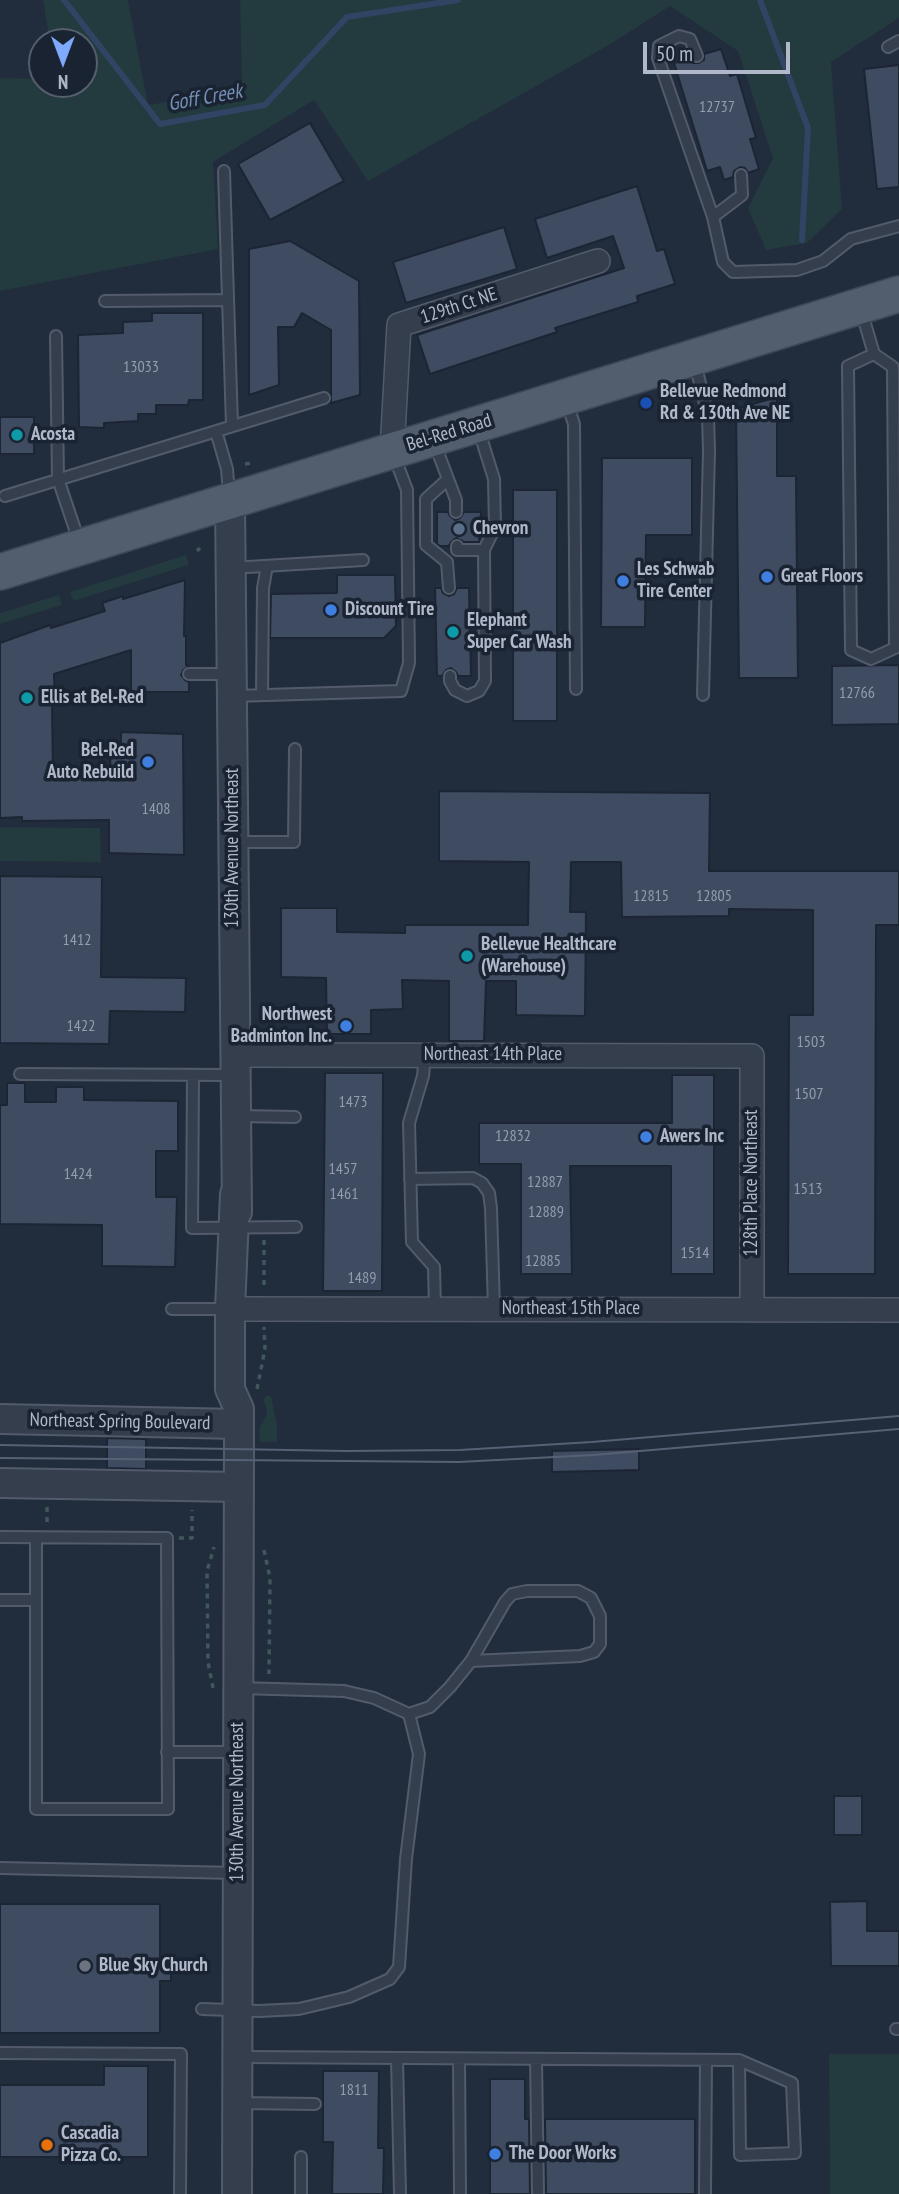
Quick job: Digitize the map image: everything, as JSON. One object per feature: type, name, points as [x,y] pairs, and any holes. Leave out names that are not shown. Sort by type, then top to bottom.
[{"type":"main road","name":"Bel-Red Road","points":[[0,572],[899,295]]},
{"type":"street","name":"129th Ct NE","points":[[392,451],[399,325],[598,261]]},
{"type":"street","name":"130th Avenue Northeast","points":[[230,501],[237,1309],[230,1389],[239,1417],[237,2194]]},
{"type":"street","name":"Northeast 14th Place","points":[[234,1065],[425,1055],[752,1056]]},
{"type":"street","name":"128th Place Northeast","points":[[752,1056],[752,1310]]},
{"type":"street","name":"Northeast 15th Place","points":[[237,1309],[899,1310]]},
{"type":"street","name":"Northeast Spring Boulevard","points":[[0,1419],[239,1417]]},
{"type":"street","points":[[0,1483],[239,1486]]},
{"type":"lane","points":[[697,56],[690,39],[679,36],[659,46],[658,58],[713,217],[723,262],[733,272],[797,270],[823,261],[850,239],[899,226]]},
{"type":"lane","points":[[888,47],[899,41]]},
{"type":"lane","points":[[224,171],[232,426]]},
{"type":"lane","points":[[713,217],[742,195],[741,175]]},
{"type":"lane","points":[[105,301],[227,300]]},
{"type":"lane","points":[[860,307],[874,354],[893,367],[895,648],[871,659],[851,650],[848,366],[874,354]]},
{"type":"lane","points":[[56,336],[58,480],[80,547]]},
{"type":"lane","points":[[693,358],[708,416],[703,695]]},
{"type":"lane","points":[[565,397],[574,424],[576,689]]},
{"type":"lane","points":[[5,496],[324,398]]},
{"type":"lane","points":[[450,676],[456,690],[467,695],[479,691],[485,681],[484,550],[495,527],[494,480],[477,424]]},
{"type":"lane","points":[[216,431],[227,469],[230,501]]},
{"type":"lane","points":[[433,438],[456,500],[456,512]]},
{"type":"lane","points":[[189,674],[262,695],[401,691],[409,663],[407,490],[392,451]]},
{"type":"lane","points":[[448,480],[426,499],[426,545],[447,562],[449,589]]},
{"type":"lane","points":[[457,546],[457,550],[484,550]]},
{"type":"lane","points":[[232,568],[363,560]]},
{"type":"lane","points":[[262,695],[263,589],[267,566]]},
{"type":"lane","points":[[233,842],[294,842],[295,749]]},
{"type":"lane","points":[[425,1055],[423,1076],[408,1123],[412,1242],[434,1267],[435,1309]]},
{"type":"lane","points":[[20,1074],[193,1075],[234,1065]]},
{"type":"lane","points":[[193,1075],[192,1228],[296,1227]]},
{"type":"lane","points":[[234,1116],[295,1117]]},
{"type":"lane","points":[[410,1179],[473,1178],[482,1183],[489,1193],[494,1309]]},
{"type":"lane","points":[[172,1309],[237,1309]]},
{"type":"lane","points":[[0,1538],[36,1538],[167,1538],[168,1809],[36,1809],[36,1538]]},
{"type":"lane","points":[[239,1688],[344,1691],[374,1698],[409,1714],[430,1707],[471,1661],[512,1594],[527,1591],[578,1591],[591,1598],[600,1616],[600,1644],[594,1651],[580,1656],[471,1661]]},
{"type":"lane","points":[[0,1600],[36,1600]]},
{"type":"lane","points":[[202,2009],[299,2009],[349,1997],[390,1979],[399,1967],[406,1859],[419,1754],[409,1714]]},
{"type":"lane","points":[[167,1752],[238,1752]]},
{"type":"lane","points":[[0,1868],[237,1873]]},
{"type":"lane","points":[[0,2053],[181,2054],[180,2194]]},
{"type":"lane","points":[[236,2057],[739,2060],[792,2083],[795,2153],[740,2155],[739,2060]]},
{"type":"lane","points":[[397,2059],[400,2194]]},
{"type":"lane","points":[[458,2059],[460,2194]]},
{"type":"lane","points":[[536,2059],[538,2194]]},
{"type":"lane","points":[[705,2194],[706,2060]]},
{"type":"lane","points":[[237,2103],[315,2104]]},
{"type":"lane","points":[[300,2157],[301,2194]]},
{"type":"path","points":[[245,464],[252,463]]},
{"type":"path","points":[[167,1538],[192,1538],[193,1502]]},
{"type":"path","points":[[47,1505],[47,1522]]},
{"type":"path","points":[[171,1971],[202,1972]]},
{"type":"green space","points":[[43,0],[128,0],[148,105],[242,90],[240,0],[899,0],[899,18],[831,62],[842,209],[807,243],[766,250],[748,208],[773,158],[738,51],[670,6],[609,45],[368,181],[314,100],[213,162],[218,249],[0,291],[0,78],[28,79],[28,98],[98,98],[98,28],[48,28]]},
{"type":"green space","points":[[186,555],[189,565],[73,601],[70,592]]},
{"type":"green space","points":[[59,595],[62,605],[0,624],[0,613]]},
{"type":"green space","points":[[0,827],[100,828],[101,862],[0,861]]},
{"type":"green space","points":[[266,1396],[271,1396],[277,1425],[277,1442],[260,1442],[259,1428],[267,1414],[263,1401]]},
{"type":"green space","points":[[829,2054],[899,2054],[899,2194],[830,2194]]},
{"type":"building","points":[[721,49],[730,76],[737,74],[756,138],[750,139],[759,169],[748,173],[745,168],[740,167],[734,171],[733,177],[724,180],[720,167],[707,171],[674,63],[690,59],[693,63],[699,63],[704,60],[704,54]]},
{"type":"building","points":[[899,65],[899,187],[877,189],[864,69]]},
{"type":"building","points":[[310,123],[344,181],[270,220],[238,164]]},
{"type":"building","points":[[637,186],[657,251],[664,249],[675,284],[637,296],[638,302],[555,328],[557,332],[430,374],[417,335],[624,268],[613,236],[547,258],[535,219]]},
{"type":"building","points":[[504,227],[517,269],[406,303],[393,262]]},
{"type":"building","points":[[290,241],[359,281],[360,395],[331,403],[331,330],[302,313],[294,327],[278,327],[279,385],[249,395],[249,249]]},
{"type":"building","points":[[152,313],[203,313],[203,400],[189,400],[188,405],[156,405],[156,414],[138,414],[138,421],[104,423],[104,428],[79,427],[78,335],[123,333],[123,322],[152,321]]},
{"type":"building","name":"Great Floors","points":[[777,397],[777,476],[796,476],[798,678],[739,678],[736,409]]},
{"type":"building","name":"Acosta","points":[[0,417],[34,417],[34,454],[0,454]]},
{"type":"building","name":"Les Schwab Tire Center","points":[[602,458],[692,458],[692,535],[646,535],[645,627],[601,627]]},
{"type":"building","points":[[513,490],[557,490],[557,721],[513,721]]},
{"type":"building","name":"Chevron","points":[[437,512],[448,512],[455,520],[464,512],[481,512],[479,542],[464,542],[456,538],[449,546],[437,544]]},
{"type":"building","name":"Discount Tire","points":[[337,575],[395,575],[396,626],[384,638],[270,638],[271,594],[337,593]]},
{"type":"building","name":"Ellis at Bel-Red","points":[[185,580],[184,636],[186,665],[189,666],[181,675],[189,682],[189,692],[131,692],[131,650],[54,674],[55,703],[52,703],[53,771],[110,771],[111,741],[121,742],[121,732],[183,734],[184,855],[109,853],[109,820],[22,821],[22,817],[0,818],[0,643],[50,625],[51,628],[105,611],[102,603]]},
{"type":"building","name":"Elephant Super Car Wash","points":[[435,588],[441,588],[443,593],[449,596],[454,594],[457,588],[469,588],[471,676],[458,676],[451,668],[442,676],[437,676]]},
{"type":"building","points":[[899,665],[899,724],[832,725],[832,666]]},
{"type":"building","points":[[439,791],[710,793],[709,871],[899,871],[899,925],[876,925],[875,1274],[788,1274],[789,1015],[813,1015],[813,910],[729,909],[729,916],[622,917],[621,862],[571,862],[570,912],[586,912],[585,1016],[516,1015],[516,981],[486,981],[484,1041],[449,1041],[449,981],[402,980],[403,1009],[371,1010],[371,1034],[327,1034],[326,978],[281,977],[281,908],[337,908],[337,932],[405,933],[405,925],[528,925],[529,862],[439,861]]},
{"type":"building","points":[[0,876],[102,877],[101,977],[186,978],[185,1012],[110,1011],[109,1044],[0,1043]]},
{"type":"building","points":[[325,1073],[383,1073],[382,1291],[323,1291]]},
{"type":"building","points":[[672,1075],[714,1075],[714,1274],[671,1274],[671,1166],[570,1166],[572,1274],[521,1274],[521,1164],[479,1164],[479,1123],[672,1123]]},
{"type":"building","points":[[7,1083],[25,1083],[25,1102],[56,1102],[56,1087],[84,1087],[84,1100],[178,1101],[178,1151],[156,1151],[156,1197],[177,1197],[175,1267],[102,1266],[102,1225],[0,1224],[0,1105],[7,1105]]},
{"type":"building","points":[[107,1438],[146,1439],[146,1469],[107,1468]]},
{"type":"building","points":[[639,1449],[639,1470],[552,1472],[552,1451]]},
{"type":"building","points":[[834,1796],[862,1796],[862,1835],[834,1835]]},
{"type":"building","points":[[867,1901],[867,1931],[899,1931],[899,1966],[831,1966],[830,1902]]},
{"type":"building","name":"Blue Sky Church","points":[[0,1904],[160,1904],[160,1961],[171,1962],[171,1981],[160,1981],[160,2033],[0,2033]]},
{"type":"building","points":[[104,2066],[148,2066],[148,2157],[0,2157],[0,2085],[104,2085]]},
{"type":"building","points":[[323,2071],[379,2071],[378,2148],[384,2148],[383,2194],[332,2194],[333,2142],[323,2142]]},
{"type":"building","points":[[490,2079],[525,2079],[525,2119],[529,2119],[530,2194],[490,2194]]},
{"type":"building","points":[[545,2119],[695,2119],[695,2194],[546,2194]]},
{"type":"waterway","name":"Goff Creek","points":[[64,0],[160,124],[265,105],[347,17],[458,0]]},
{"type":"waterway","points":[[760,0],[808,128],[802,240]]},
{"type":"tram line","points":[[0,1445],[346,1451],[460,1450],[592,1442],[899,1416]]},
{"type":"tram line","points":[[0,1458],[459,1462],[593,1455],[899,1429]]},
{"type":"place","name":"Bellevue Redmond Rd & 130th Ave NE","points":[[646,403]]},
{"type":"place","name":"Acosta","points":[[17,435]]},
{"type":"place","name":"Chevron","points":[[459,529]]},
{"type":"place","name":"Great Floors","points":[[767,577]]},
{"type":"place","name":"Les Schwab Tire Center","points":[[623,581]]},
{"type":"place","name":"Discount Tire","points":[[331,610]]},
{"type":"place","name":"Elephant Super Car Wash","points":[[453,632]]},
{"type":"place","name":"Ellis at Bel-Red","points":[[27,698]]},
{"type":"place","name":"Bel-Red Auto Rebuild","points":[[148,762]]},
{"type":"place","name":"Bellevue Healthcare (Warehouse)","points":[[467,956]]},
{"type":"place","name":"Northwest Badminton Inc.","points":[[346,1026]]},
{"type":"place","name":"Awers Inc","points":[[646,1137]]},
{"type":"place","name":"Blue Sky Church","points":[[85,1966]]},
{"type":"place","name":"Cascadia Pizza Co.","points":[[47,2145]]},
{"type":"place","name":"The Door Works","points":[[495,2154]]}]
